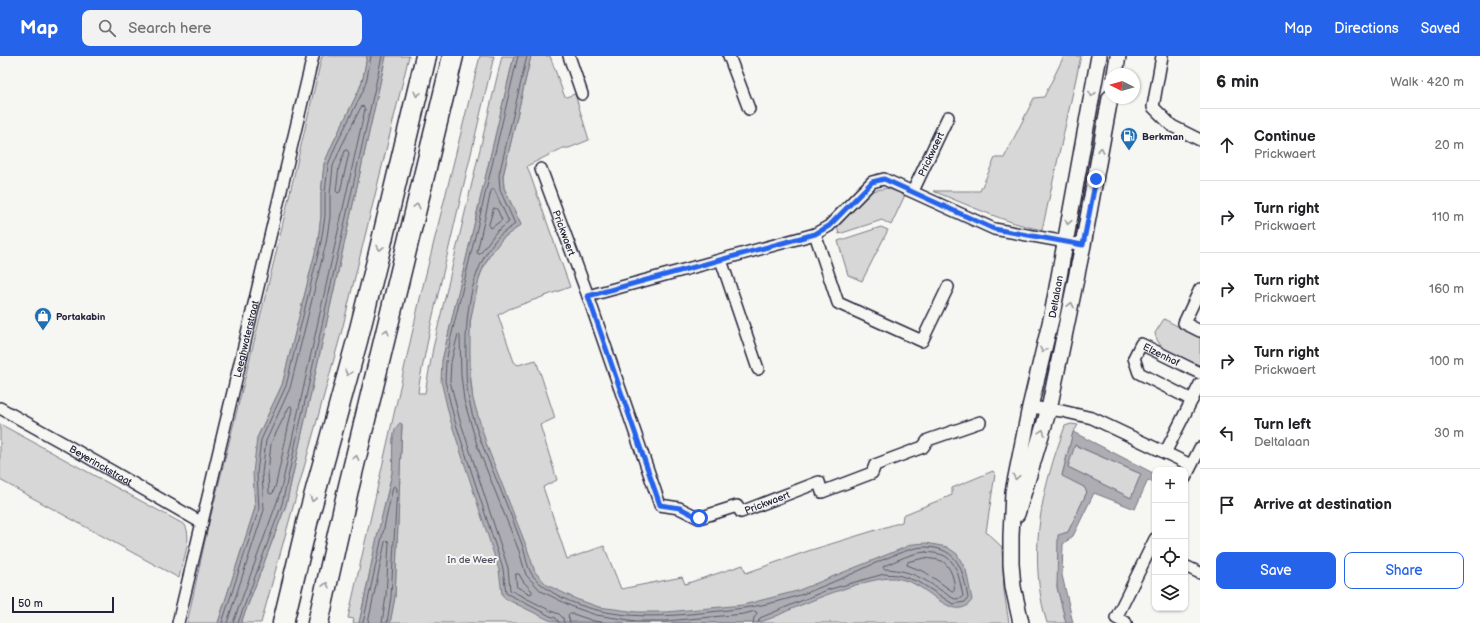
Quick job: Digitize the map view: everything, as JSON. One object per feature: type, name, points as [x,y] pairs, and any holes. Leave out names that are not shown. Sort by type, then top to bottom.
[{"type":"highway","points":[[283,623],[309,515],[376,265],[426,56]]},
{"type":"highway","points":[[318,623],[349,487],[453,56]]},
{"type":"street","name":"Leeghwaterstraat","points":[[178,623],[313,56]]},
{"type":"street","points":[[568,56],[582,94]]},
{"type":"street","points":[[729,56],[748,109]]},
{"type":"street","name":"Deltalaan","points":[[1021,623],[1013,587],[1011,536],[1013,492],[1030,406],[1052,315],[1099,56]]},
{"type":"street","points":[[1116,68],[1118,56]]},
{"type":"street","points":[[1162,56],[1153,107],[1172,126],[1200,140]]},
{"type":"street","name":"Deltalaan","points":[[1011,536],[1049,409],[1083,245],[1109,104]]},
{"type":"street","name":"Prickwaert","points":[[913,191],[948,117]]},
{"type":"street","name":"Prickwaert","points":[[541,169],[588,296],[660,505],[680,508],[699,518],[737,506],[741,512],[819,482],[822,492],[872,473],[875,465],[923,447],[928,440],[980,422]]},
{"type":"street","points":[[588,296],[815,234],[829,226],[872,182],[884,179],[994,229],[1083,245]]},
{"type":"street","points":[[815,234],[838,303],[922,341],[948,287]]},
{"type":"street","points":[[721,260],[758,369]]},
{"type":"street","points":[[1200,289],[1184,323],[1200,331]]},
{"type":"street","name":"Elzenhof","points":[[1192,400],[1139,373],[1134,358],[1140,344],[1200,373]]},
{"type":"street","points":[[1165,453],[1200,384]]},
{"type":"street","points":[[1030,406],[1092,418],[1192,466]]},
{"type":"street","name":"Beyerinckstraat","points":[[0,408],[202,523]]},
{"type":"street","points":[[1188,473],[1200,448]]},
{"type":"street","points":[[1126,623],[1116,618],[1152,550]]},
{"type":"street","points":[[1188,567],[1200,573]]},
{"type":"green space","points":[[322,56],[367,56],[359,90],[324,164],[318,241],[282,385],[257,438],[255,508],[218,623],[187,623],[208,527],[274,261]]},
{"type":"green space","points":[[386,56],[409,56],[342,330],[261,623],[241,623],[286,505]]},
{"type":"green space","name":"In de Weer","points":[[480,56],[494,56],[431,324],[418,393],[425,393],[433,348],[502,56],[514,56],[442,361],[472,392],[470,373],[470,333],[475,292],[481,273],[490,256],[503,238],[521,225],[504,188],[503,176],[531,56],[550,56],[564,95],[566,97],[575,94],[589,140],[569,148],[563,148],[527,166],[570,287],[509,309],[498,315],[514,362],[518,365],[536,360],[555,418],[540,425],[557,480],[543,487],[567,559],[604,546],[621,589],[682,577],[685,584],[743,565],[746,573],[808,551],[902,522],[903,515],[952,495],[952,488],[993,471],[995,474],[986,532],[1002,547],[1004,591],[1009,623],[390,623],[395,597],[402,425],[393,438],[394,457],[392,473],[359,623],[353,623],[354,619],[348,618],[421,294]]},
{"type":"green space","points":[[1064,56],[1081,56],[1042,230],[1014,223],[933,191],[980,191],[995,158],[1004,158],[1034,98],[1044,97]]},
{"type":"green space","points":[[887,188],[905,195],[891,225],[882,220],[839,234],[836,224],[871,191]]},
{"type":"green space","points":[[881,227],[888,230],[862,281],[848,275],[838,241]]},
{"type":"green space","points":[[1164,319],[1200,338],[1200,368],[1180,359],[1166,351],[1161,346],[1155,333]]},
{"type":"green space","points":[[0,424],[185,525],[188,537],[179,578],[0,480]]},
{"type":"green space","points":[[1071,424],[1078,425],[1073,433],[1062,475],[1084,487],[1087,492],[1068,532],[1062,534],[1057,587],[1066,623],[1047,623],[1039,586],[1039,528],[1045,491],[1053,460],[1065,426]]},
{"type":"green space","points":[[1074,445],[1141,474],[1131,498],[1068,467]]},
{"type":"water","points":[[367,56],[386,56],[286,505],[241,623],[218,623],[255,508],[253,473],[257,438],[282,385],[318,241],[324,164],[359,90]]},
{"type":"water","points":[[514,56],[531,56],[503,176],[504,188],[521,225],[502,239],[488,258],[480,275],[470,322],[470,375],[473,399],[487,446],[535,572],[547,585],[576,599],[599,607],[637,612],[666,612],[743,605],[797,591],[913,544],[926,543],[947,547],[957,554],[966,570],[972,600],[966,606],[960,608],[945,604],[916,585],[895,578],[870,581],[855,585],[755,623],[560,622],[549,620],[504,598],[502,594],[499,570],[450,419],[441,381],[442,361]]},
{"type":"water","points":[[400,423],[402,424],[395,597],[390,623],[359,623],[392,473],[394,432]]},
{"type":"water","points":[[1073,432],[1152,472],[1152,482],[1148,480],[1135,509],[1094,493],[1073,536],[1063,544],[1062,575],[1073,623],[1066,623],[1057,587],[1058,535],[1068,532],[1087,492],[1084,487],[1062,476]],"holes":[[[1075,445],[1141,474],[1131,498],[1068,467]]]},
{"type":"place","name":"Berkman","points":[[1129,151]]},
{"type":"place","name":"Portakabin","points":[[43,331]]},
{"type":"route","points":[[699,518],[680,508],[660,505],[588,296],[815,234],[829,226],[872,182],[884,179],[994,229],[1083,245],[1096,179]]}]
